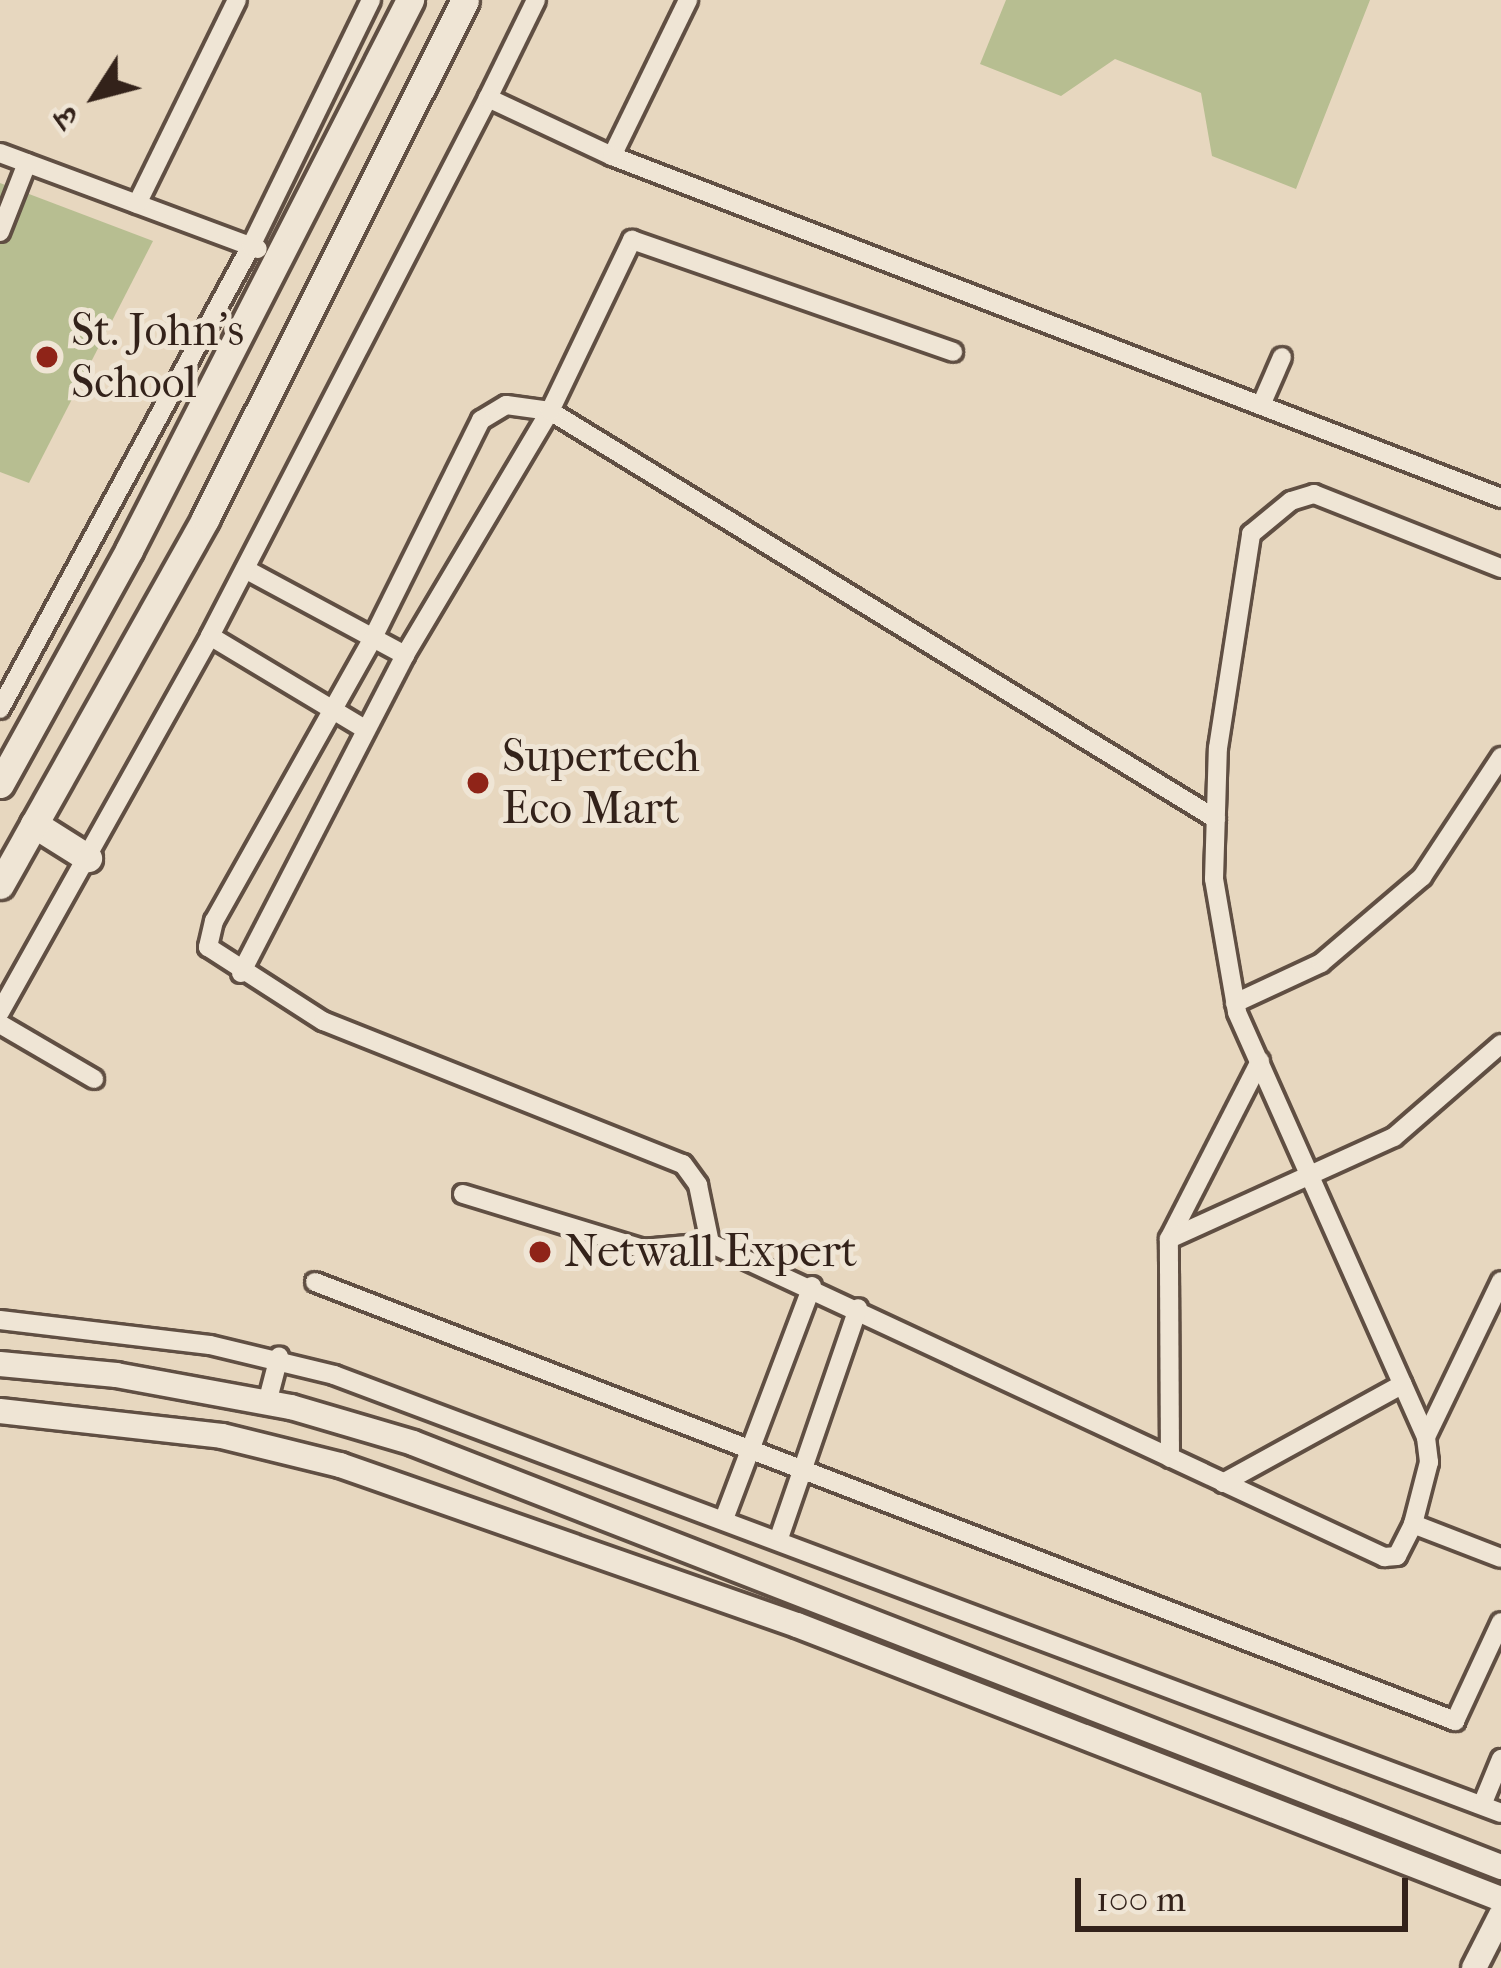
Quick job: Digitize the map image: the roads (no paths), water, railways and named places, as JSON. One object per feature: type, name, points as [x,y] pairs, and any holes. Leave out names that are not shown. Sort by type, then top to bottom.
[{"type":"main road","points":[[0,784],[410,0]]},
{"type":"main road","points":[[0,885],[205,519],[465,0]]},
{"type":"main road","points":[[34,824],[88,858]]},
{"type":"street","points":[[136,204],[237,0]]},
{"type":"street","points":[[0,709],[251,247],[371,0]]},
{"type":"street","points":[[0,1012],[210,636],[536,0]]},
{"type":"street","points":[[612,156],[688,0]]},
{"type":"street","points":[[488,98],[612,156],[1501,498]]},
{"type":"street","points":[[0,153],[279,257]]},
{"type":"street","points":[[0,232],[27,163]]},
{"type":"street","points":[[241,973],[364,729],[550,411],[636,239],[953,352]]},
{"type":"street","points":[[1262,404],[1282,357]]},
{"type":"street","points":[[710,1243],[698,1185],[683,1164],[323,1021],[209,951],[214,921],[373,638],[481,420],[506,405],[550,411],[1216,819]]},
{"type":"street","points":[[463,1194],[643,1249],[710,1243],[812,1286],[1384,1557],[1397,1556],[1413,1524],[1429,1462],[1426,1437],[1313,1171],[1235,1003],[1214,879],[1218,748],[1258,523],[1314,494],[1501,568]]},
{"type":"street","points":[[245,569],[405,655]]},
{"type":"street","points":[[210,636],[364,729]]},
{"type":"street","points":[[1235,1003],[1321,964],[1422,877],[1501,757]]},
{"type":"street","points":[[0,1024],[94,1078]]},
{"type":"street","points":[[1169,1238],[1394,1137],[1501,1044]]},
{"type":"street","points":[[1170,1458],[1169,1238],[1260,1061]]},
{"type":"street","points":[[1426,1437],[1501,1281]]},
{"type":"street","points":[[315,1282],[1455,1721],[1501,1622]]},
{"type":"street","points":[[724,1519],[812,1286]]},
{"type":"street","points":[[779,1538],[858,1308]]},
{"type":"street","points":[[0,1320],[278,1357],[779,1538],[1491,1809],[1500,1762]]},
{"type":"street","points":[[267,1403],[278,1357]]},
{"type":"street","points":[[0,1364],[267,1403],[413,1443],[1501,1867]]},
{"type":"street","points":[[1223,1483],[1403,1384]]},
{"type":"street","points":[[0,1412],[222,1436],[340,1465],[797,1625],[1501,1899]]},
{"type":"street","points":[[1413,1524],[1501,1558]]},
{"type":"street","points":[[1482,1966],[1501,1915]]},
{"type":"place","name":"St. John's School","points":[[47,357]]},
{"type":"place","name":"Supertech Eco Mart","points":[[478,783]]},
{"type":"place","name":"Netwall Expert","points":[[540,1252]]}]
